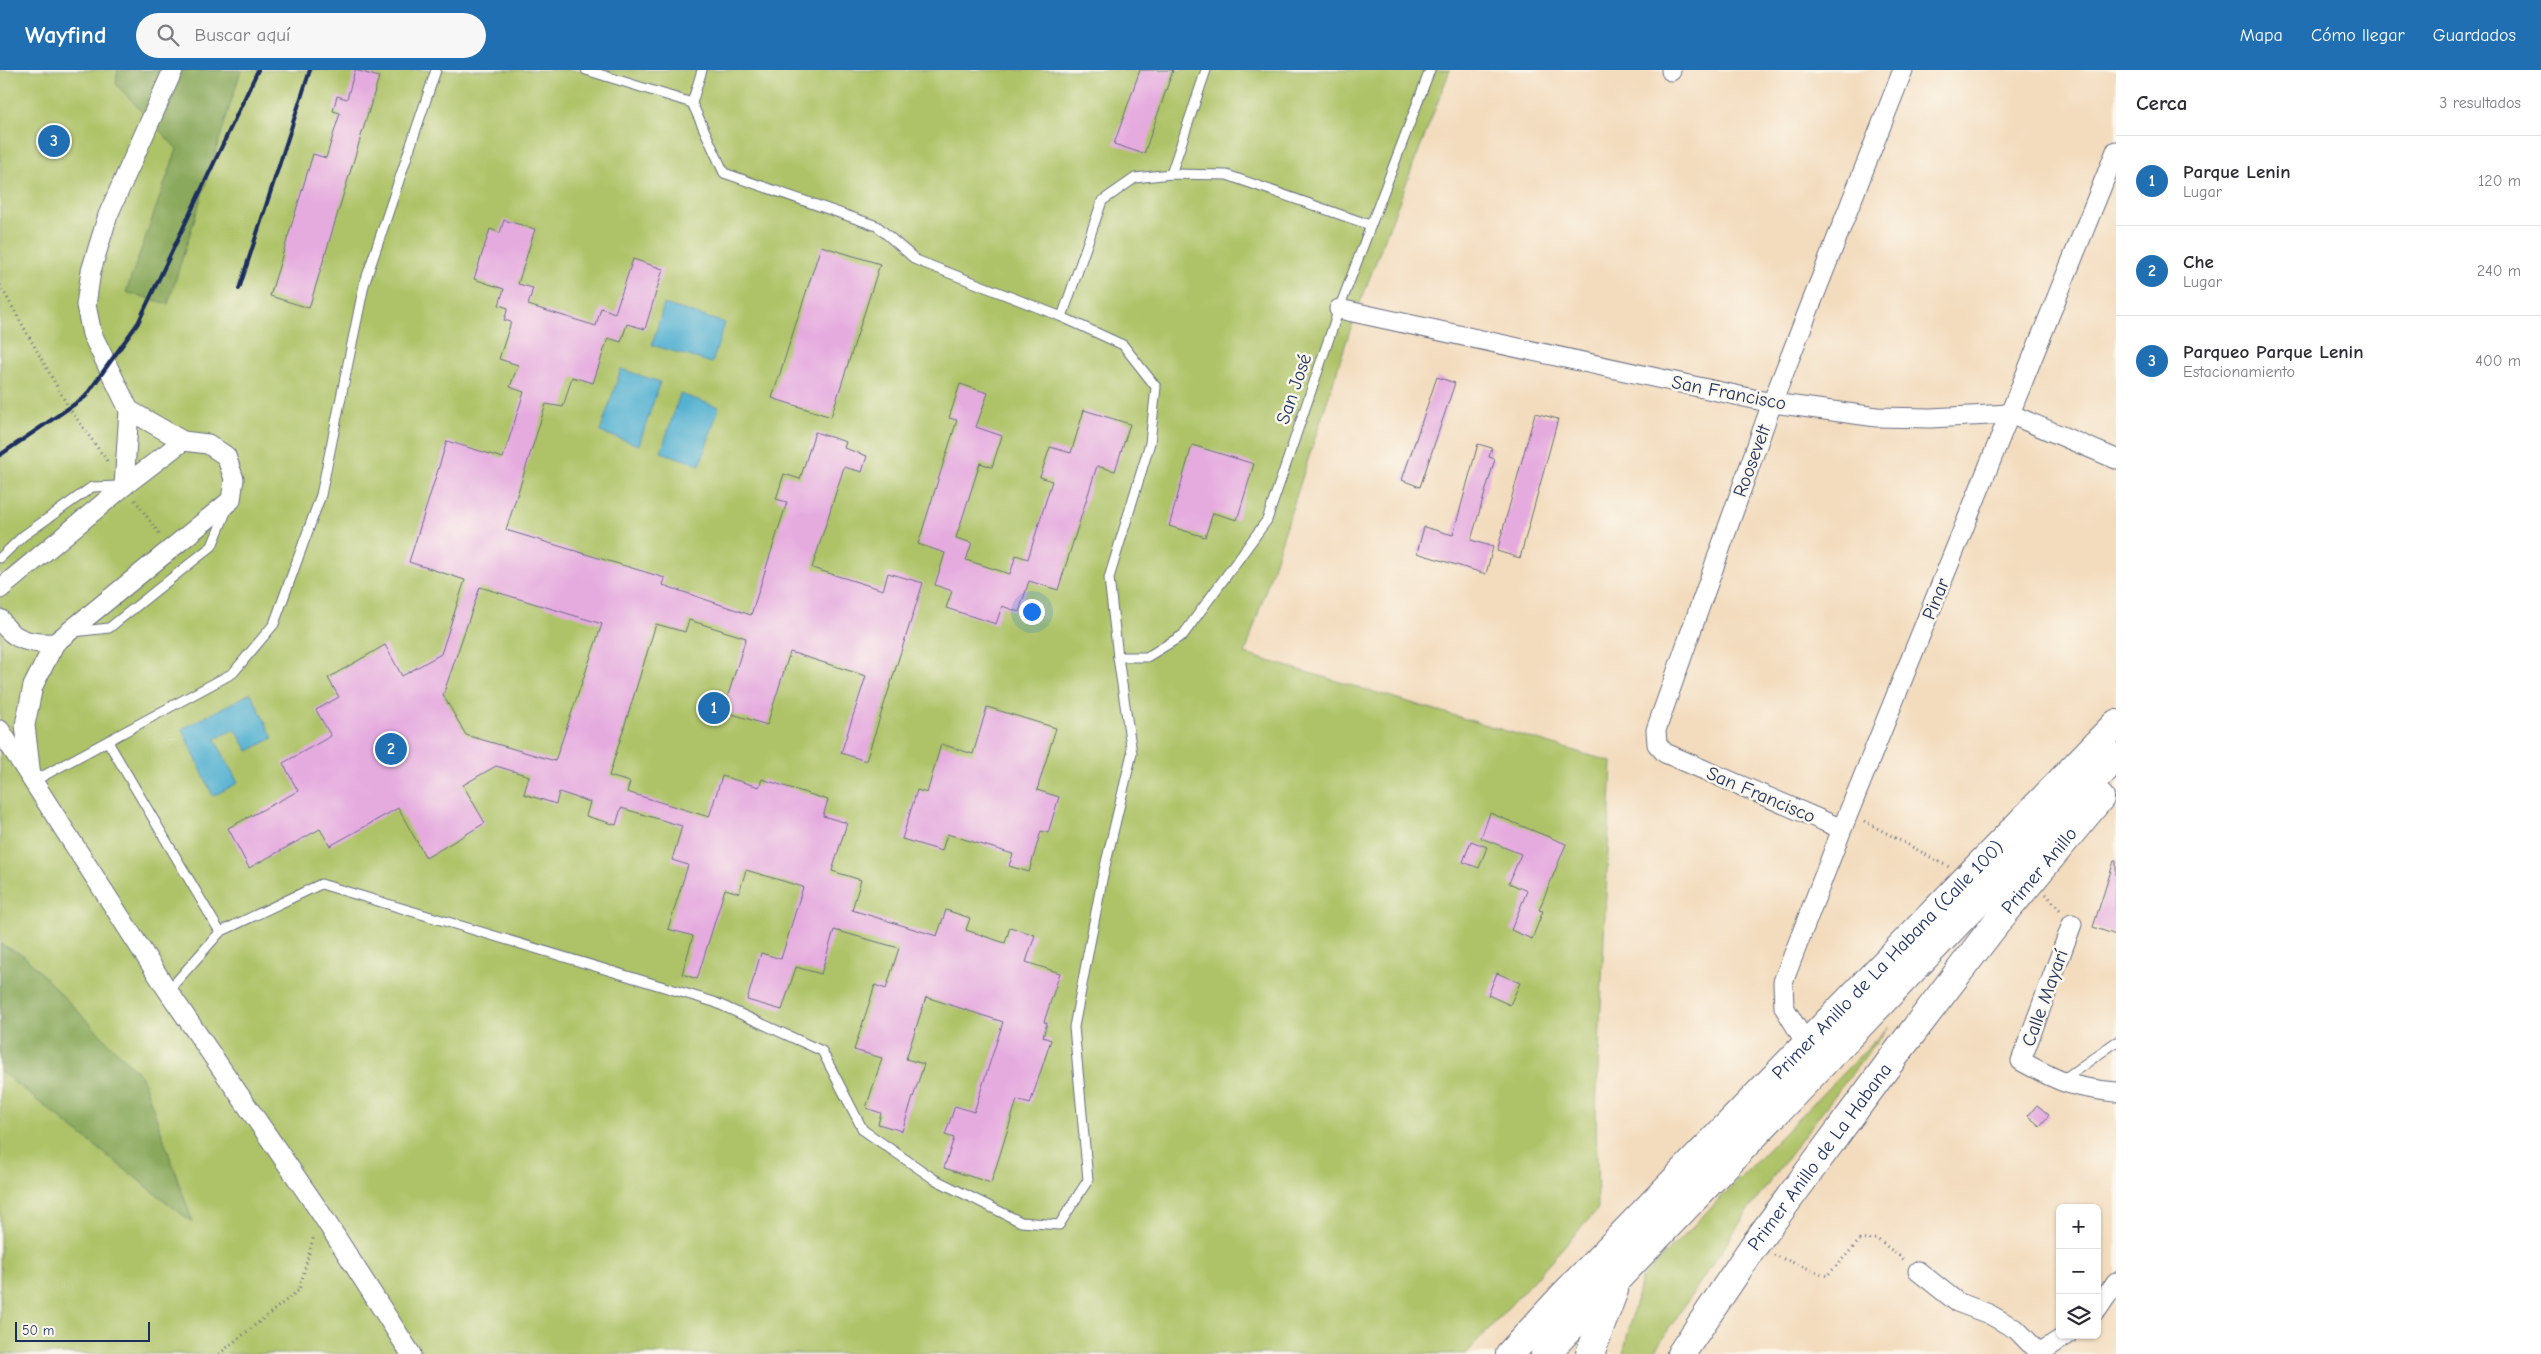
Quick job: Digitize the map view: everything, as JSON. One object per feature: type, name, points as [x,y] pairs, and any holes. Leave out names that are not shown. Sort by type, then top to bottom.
[{"type":"highway","name":"Primer Anillo de La Habana (Calle 100)","points":[[1510,1354],[1660,1195],[2116,724]]},
{"type":"highway","points":[[1545,1354],[2116,757]]},
{"type":"highway","name":"Primer Anillo","points":[[1965,963],[2116,779]]},
{"type":"highway","name":"Primer Anillo de La Habana","points":[[1681,1354],[1753,1247],[1965,963]]},
{"type":"highway","points":[[1590,1354],[1619,1277],[1660,1195]]},
{"type":"street","points":[[124,486],[129,410],[92,334],[86,305],[91,271],[108,215],[173,70]]},
{"type":"street","name":"Roosevelt","points":[[1657,744],[1656,730],[1772,403],[1903,70]]},
{"type":"street","name":"Pinar","points":[[1807,1045],[1784,1006],[1783,982],[2116,152]]},
{"type":"street","name":"San Francisco","points":[[1339,309],[1772,403],[1877,417],[1930,418],[2010,414],[2116,459]]},
{"type":"street","points":[[32,782],[26,725],[33,686],[61,638],[172,550],[231,500],[234,479],[226,456],[208,444],[183,440],[129,410]]},
{"type":"street","points":[[1,589],[124,486],[183,440]]},
{"type":"street","points":[[0,619],[5,628],[16,637],[33,644],[61,638]]},
{"type":"street","points":[[0,730],[168,991],[320,1212],[411,1354]]},
{"type":"street","name":"San Francisco","points":[[1657,744],[1664,753],[1846,821]]},
{"type":"street","name":"Calle Mayarí","points":[[2072,924],[2022,1061],[2058,1082],[2084,1090],[2116,1092]]},
{"type":"street","points":[[1918,1271],[1957,1302],[1989,1314],[2017,1330],[2039,1353],[2061,1339]]},
{"type":"street","points":[[2101,1304],[2116,1282]]},
{"type":"lane","points":[[32,782],[233,673],[274,624],[321,495],[364,286],[436,70]]},
{"type":"lane","points":[[586,70],[692,103]]},
{"type":"lane","points":[[168,991],[220,932],[321,884],[714,1002],[822,1052],[863,1130],[934,1179],[1021,1222],[1058,1225],[1088,1180],[1074,1027],[1103,875],[1132,753],[1118,657],[1110,578],[1150,443],[1156,387],[1123,345],[1062,317],[916,260],[878,226],[724,173],[692,103],[702,70]]},
{"type":"lane","points":[[1171,174],[1206,70]]},
{"type":"lane","name":"San José","points":[[1118,657],[1147,657],[1183,635],[1267,520],[1339,309],[1430,70]]},
{"type":"lane","points":[[1062,317],[1102,201],[1135,178],[1171,174],[1227,175],[1370,225]]},
{"type":"lane","points":[[0,558],[23,536],[92,487],[124,486]]},
{"type":"lane","points":[[61,638],[109,628],[212,546],[231,500]]},
{"type":"lane","points":[[108,742],[220,932]]},
{"type":"lane","points":[[2058,1082],[2116,1042]]},
{"type":"path","points":[[0,285],[69,408],[172,550]]},
{"type":"path","points":[[1846,821],[1967,877]]},
{"type":"path","points":[[2033,878],[2072,924]]},
{"type":"path","points":[[219,1354],[299,1290],[320,1212]]},
{"type":"path","points":[[1753,1247],[1827,1276],[1860,1240],[1877,1239],[1918,1271]]},
{"type":"green space","points":[[0,70],[1450,70],[1353,321],[1245,654],[1612,762],[1596,1114],[1598,1209],[1466,1354],[0,1354]]},
{"type":"green space","points":[[118,70],[241,70],[168,304],[126,292],[177,149],[116,84]]},
{"type":"green space","points":[[0,944],[23,955],[142,1077],[193,1223],[0,1071]]},
{"type":"green space","points":[[1889,1026],[1817,1118],[1746,1214],[1652,1354],[1623,1354],[1641,1279]]},
{"type":"water","points":[[664,304],[725,323],[712,363],[652,345]]},
{"type":"water","points":[[621,369],[660,382],[639,445],[600,432]]},
{"type":"water","points":[[680,394],[719,407],[700,465],[661,452]]},
{"type":"water","points":[[251,693],[273,738],[248,751],[235,729],[215,739],[238,783],[213,796],[182,729]]},
{"type":"building","points":[[355,70],[379,77],[309,308],[270,296],[313,154],[326,158],[340,113],[333,111],[337,96],[347,99]]},
{"type":"building","points":[[1140,70],[1173,70],[1144,154],[1114,144]]},
{"type":"building","points":[[504,220],[535,229],[518,284],[533,288],[528,305],[596,326],[601,308],[615,313],[633,259],[663,269],[645,329],[627,324],[621,342],[608,338],[593,383],[572,377],[563,407],[546,404],[506,530],[665,578],[663,585],[751,615],[787,502],[776,499],[784,474],[800,479],[815,432],[846,442],[844,448],[867,456],[862,472],[844,467],[812,568],[883,590],[888,573],[923,583],[866,761],[841,753],[866,676],[790,652],[767,725],[723,711],[746,638],[689,620],[685,632],[656,624],[609,776],[630,782],[627,792],[709,817],[722,776],[759,787],[762,779],[828,800],[823,816],[847,823],[832,871],[861,880],[852,910],[937,936],[946,910],[970,918],[966,930],[1005,943],[1010,927],[1035,935],[1026,962],[1060,973],[1044,1022],[1047,1023],[1043,1037],[1051,1040],[1030,1104],[1017,1100],[991,1183],[944,1168],[954,1138],[945,1135],[955,1106],[974,1112],[1003,1022],[926,997],[906,1059],[924,1064],[902,1131],[878,1124],[881,1113],[866,1108],[882,1058],[854,1050],[875,985],[886,989],[899,948],[834,930],[821,974],[796,967],[782,1010],[747,1000],[761,953],[781,959],[803,887],[746,870],[739,893],[725,889],[697,979],[682,974],[693,936],[668,929],[688,865],[672,860],[682,826],[621,808],[616,825],[586,816],[590,802],[559,792],[556,804],[524,794],[529,776],[496,766],[463,785],[485,823],[426,858],[398,808],[330,846],[320,829],[249,868],[228,828],[298,791],[283,763],[331,736],[316,710],[339,697],[328,678],[385,645],[402,676],[441,654],[465,580],[409,562],[447,441],[503,458],[524,392],[510,387],[518,365],[499,359],[511,322],[504,320],[508,308],[499,305],[504,289],[474,279],[490,229],[500,233]],"holes":[[[480,587],[602,624],[555,761],[466,735],[443,695]]]},
{"type":"building","points":[[821,246],[880,264],[831,417],[772,398]]},
{"type":"building","points":[[1437,377],[1455,383],[1420,487],[1402,480]]},
{"type":"building","points":[[960,384],[988,393],[976,427],[1002,436],[992,467],[980,463],[956,538],[972,543],[966,560],[1010,574],[1016,555],[1028,559],[1052,481],[1040,477],[1050,447],[1071,453],[1084,410],[1130,424],[1115,471],[1097,466],[1058,590],[1029,581],[1019,612],[1002,606],[996,624],[946,608],[952,591],[935,585],[945,553],[918,544],[957,420],[949,418]]},
{"type":"building","points":[[1535,413],[1558,419],[1520,558],[1497,551]]},
{"type":"building","points":[[1478,444],[1492,448],[1489,457],[1495,459],[1471,540],[1493,547],[1486,574],[1417,553],[1424,527],[1453,535]]},
{"type":"building","points":[[1192,445],[1254,464],[1237,520],[1213,513],[1205,537],[1169,526]]},
{"type":"building","points":[[987,707],[1056,728],[1037,790],[1059,797],[1048,833],[1041,831],[1029,872],[1009,866],[1013,854],[947,834],[942,851],[902,839],[917,790],[927,793],[941,744],[973,754]]},
{"type":"building","points":[[1490,813],[1566,844],[1539,910],[1543,911],[1532,939],[1511,930],[1527,891],[1509,883],[1521,854],[1481,838]]},
{"type":"building","points":[[1471,841],[1487,847],[1479,868],[1463,862]]},
{"type":"building","points":[[2114,861],[2116,861],[2116,935],[2093,927]]},
{"type":"building","points":[[1497,973],[1520,983],[1510,1005],[1488,995]]},
{"type":"building","points":[[2037,1105],[2049,1115],[2040,1126],[2028,1116]]},
{"type":"railway","points":[[0,455],[85,397],[138,323],[258,70]]},
{"type":"railway","points":[[239,289],[310,70]]},
{"type":"place","name":"Parqueo Parque Lenin","points":[[54,141]]},
{"type":"place","name":"Parque Lenin","points":[[714,708]]},
{"type":"place","name":"Che","points":[[391,749]]}]
